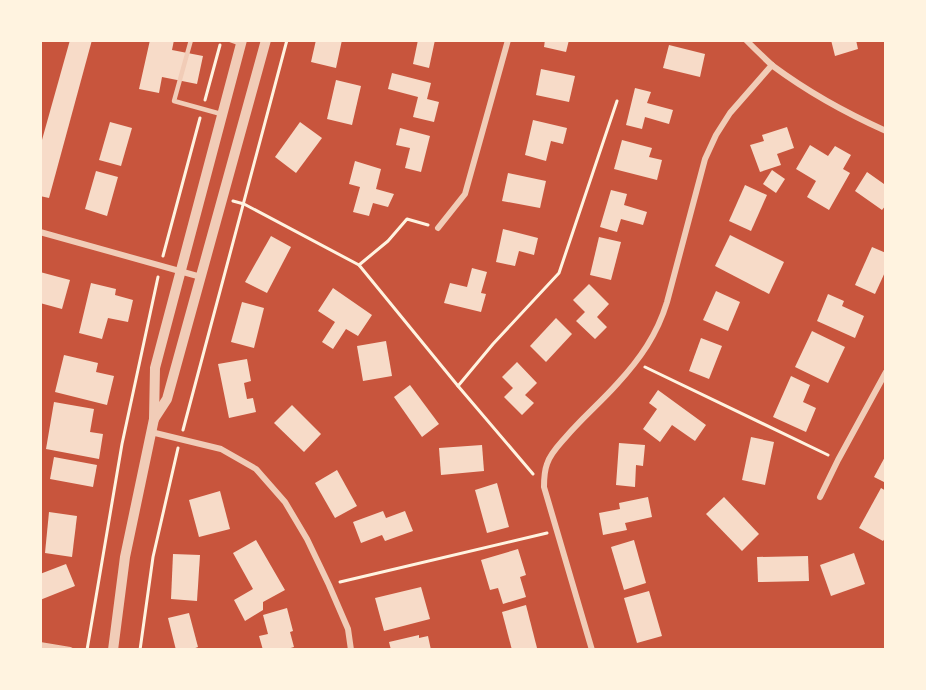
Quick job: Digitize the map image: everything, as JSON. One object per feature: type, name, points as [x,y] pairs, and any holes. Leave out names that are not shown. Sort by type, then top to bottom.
[{"type":"street","points":[[154,419],[167,399],[266,40]]},
{"type":"street","points":[[438,228],[465,194],[508,40]]},
{"type":"street","points":[[746,40],[772,65],[812,93],[885,131]]},
{"type":"street","points":[[113,650],[125,557],[154,419],[155,368],[222,114],[237,42]]},
{"type":"street","points":[[592,650],[544,487],[547,462],[582,418],[617,384],[655,335],[662,319],[705,159],[730,113],[772,65]]},
{"type":"street","points":[[40,232],[201,277]]},
{"type":"street","points":[[820,497],[885,372]]},
{"type":"street","points":[[151,432],[221,449],[256,469],[285,502],[307,539],[348,629],[351,650]]},
{"type":"street","points":[[40,645],[70,650]]},
{"type":"lane","points":[[191,40],[174,100],[222,114]]},
{"type":"path","points":[[87,650],[122,444],[160,266],[221,40]]},
{"type":"path","points":[[140,650],[153,557],[180,440],[287,40]]},
{"type":"path","points":[[458,386],[493,344],[559,273],[617,101]]},
{"type":"path","points":[[222,198],[244,204],[358,265],[544,487]]},
{"type":"path","points":[[358,265],[388,241],[407,219],[438,228]]},
{"type":"path","points":[[634,363],[838,460]]},
{"type":"path","points":[[329,585],[558,531]]},
{"type":"building","points":[[70,40],[92,40],[49,198],[40,196],[40,147]]},
{"type":"building","points":[[150,40],[174,40],[172,50],[203,56],[197,84],[162,77],[159,93],[139,89]]},
{"type":"building","points":[[316,40],[342,40],[336,68],[311,62]]},
{"type":"building","points":[[418,40],[435,40],[429,68],[413,64]]},
{"type":"building","points":[[545,40],[569,40],[566,52],[544,47]]},
{"type":"building","points":[[831,40],[856,40],[858,49],[835,56]]},
{"type":"building","points":[[669,45],[705,54],[700,77],[663,68]]},
{"type":"building","points":[[541,69],[575,76],[569,102],[536,95]]},
{"type":"building","points":[[392,73],[431,83],[427,99],[439,102],[434,122],[413,117],[418,97],[388,89]]},
{"type":"building","points":[[336,80],[361,86],[352,125],[327,119]]},
{"type":"building","points":[[635,88],[651,92],[647,103],[673,110],[669,124],[645,117],[642,129],[626,125]]},
{"type":"building","points":[[533,120],[567,128],[563,144],[551,141],[546,161],[525,155]]},
{"type":"building","points":[[110,122],[132,128],[121,166],[99,160]]},
{"type":"building","points":[[300,122],[322,138],[296,173],[275,157]]},
{"type":"building","points":[[787,127],[794,148],[777,154],[781,165],[760,172],[750,145],[764,141],[762,135]]},
{"type":"building","points":[[400,128],[430,136],[421,172],[405,168],[410,148],[396,145]]},
{"type":"building","points":[[622,140],[652,148],[649,157],[662,160],[657,180],[614,169]]},
{"type":"building","points":[[810,145],[828,156],[835,146],[851,155],[843,169],[850,173],[829,210],[807,197],[816,181],[796,169]]},
{"type":"building","points":[[355,161],[381,169],[376,189],[394,194],[388,207],[373,203],[369,216],[353,212],[360,187],[349,184]]},
{"type":"building","points":[[772,170],[785,179],[776,193],[763,184]]},
{"type":"building","points":[[96,171],[118,177],[107,216],[85,209]]},
{"type":"building","points":[[867,172],[884,184],[886,182],[886,205],[882,210],[855,191]]},
{"type":"building","points":[[508,173],[546,181],[540,208],[502,201]]},
{"type":"building","points":[[745,185],[767,195],[751,231],[729,221]]},
{"type":"building","points":[[611,190],[627,194],[624,205],[647,212],[643,225],[621,219],[617,232],[600,227]]},
{"type":"building","points":[[503,229],[538,238],[534,255],[519,251],[515,266],[496,262]]},
{"type":"building","points":[[730,235],[784,262],[769,294],[715,266]]},
{"type":"building","points":[[271,236],[291,247],[267,293],[245,282]]},
{"type":"building","points":[[599,237],[621,242],[611,280],[590,275]]},
{"type":"building","points":[[872,247],[886,253],[886,270],[875,294],[855,285]]},
{"type":"building","points":[[472,268],[487,272],[481,293],[486,294],[481,312],[444,303],[450,283],[467,287]]},
{"type":"building","points":[[40,272],[70,280],[62,309],[40,303]]},
{"type":"building","points":[[91,283],[116,289],[115,295],[133,300],[128,322],[108,318],[102,339],[79,333]]},
{"type":"building","points":[[589,284],[609,304],[597,317],[607,327],[595,339],[576,321],[585,312],[573,300]]},
{"type":"building","points":[[333,288],[372,315],[358,336],[346,329],[333,349],[322,342],[335,322],[318,311]]},
{"type":"building","points":[[716,291],[740,302],[728,331],[703,320]]},
{"type":"building","points":[[828,294],[844,301],[842,306],[864,316],[855,338],[817,321]]},
{"type":"building","points":[[242,302],[264,308],[254,348],[231,342]]},
{"type":"building","points":[[556,318],[572,334],[546,362],[530,346]]},
{"type":"building","points":[[812,331],[845,347],[828,383],[795,367]]},
{"type":"building","points":[[701,338],[722,346],[709,379],[689,371]]},
{"type":"building","points":[[386,341],[392,376],[363,381],[357,346]]},
{"type":"building","points":[[64,355],[98,363],[96,372],[114,376],[107,405],[55,392]]},
{"type":"building","points":[[247,359],[251,381],[244,383],[247,399],[253,398],[256,412],[229,418],[218,364]]},
{"type":"building","points":[[517,362],[537,383],[525,395],[534,403],[522,415],[504,397],[513,388],[502,377]]},
{"type":"building","points":[[791,376],[810,385],[803,402],[816,408],[806,432],[773,417]]},
{"type":"building","points":[[410,385],[439,424],[422,437],[394,397]]},
{"type":"building","points":[[658,390],[706,425],[695,441],[672,425],[660,442],[643,429],[657,409],[649,403]]},
{"type":"building","points":[[54,402],[94,409],[90,432],[103,434],[99,459],[46,449]]},
{"type":"building","points":[[292,405],[321,434],[304,452],[274,423]]},
{"type":"building","points":[[751,437],[774,442],[765,485],[742,480]]},
{"type":"building","points":[[619,443],[645,445],[643,466],[636,465],[635,487],[616,485]]},
{"type":"building","points":[[482,445],[484,471],[441,475],[439,448]]},
{"type":"building","points":[[886,455],[886,483],[874,477]]},
{"type":"building","points":[[54,457],[97,465],[93,487],[50,479]]},
{"type":"building","points":[[337,470],[357,506],[335,518],[315,483]]},
{"type":"building","points":[[497,483],[509,527],[487,533],[475,490]]},
{"type":"building","points":[[881,488],[886,491],[886,537],[883,541],[859,528]]},
{"type":"building","points":[[220,491],[230,529],[199,537],[189,500]]},
{"type":"building","points":[[648,497],[652,517],[625,523],[627,530],[603,535],[599,513],[620,509],[619,503]]},
{"type":"building","points":[[724,497],[759,534],[742,551],[706,514]]},
{"type":"building","points":[[383,511],[386,518],[405,511],[413,531],[385,541],[382,535],[361,543],[353,522]]},
{"type":"building","points":[[49,512],[77,516],[72,557],[45,553]]},
{"type":"building","points":[[256,540],[285,590],[263,602],[263,610],[245,621],[234,600],[253,589],[233,553]]},
{"type":"building","points":[[634,540],[646,583],[624,590],[611,547]]},
{"type":"building","points":[[518,549],[526,575],[520,577],[526,597],[503,604],[498,588],[490,590],[481,560]]},
{"type":"building","points":[[854,553],[865,584],[831,596],[820,565]]},
{"type":"building","points":[[173,554],[200,555],[197,601],[171,599]]},
{"type":"building","points":[[808,556],[809,581],[758,582],[757,557]]},
{"type":"building","points":[[66,564],[75,586],[40,600],[40,574]]},
{"type":"building","points":[[421,587],[430,619],[384,631],[375,598]]},
{"type":"building","points":[[649,591],[662,636],[637,643],[624,598]]},
{"type":"building","points":[[526,605],[537,648],[512,650],[502,612]]},
{"type":"building","points":[[287,608],[293,631],[290,632],[294,647],[284,650],[263,650],[259,636],[268,634],[263,615]]},
{"type":"building","points":[[189,613],[198,647],[190,650],[176,650],[168,618]]},
{"type":"building","points":[[419,635],[419,638],[428,636],[431,650],[391,650],[389,642]]}]
